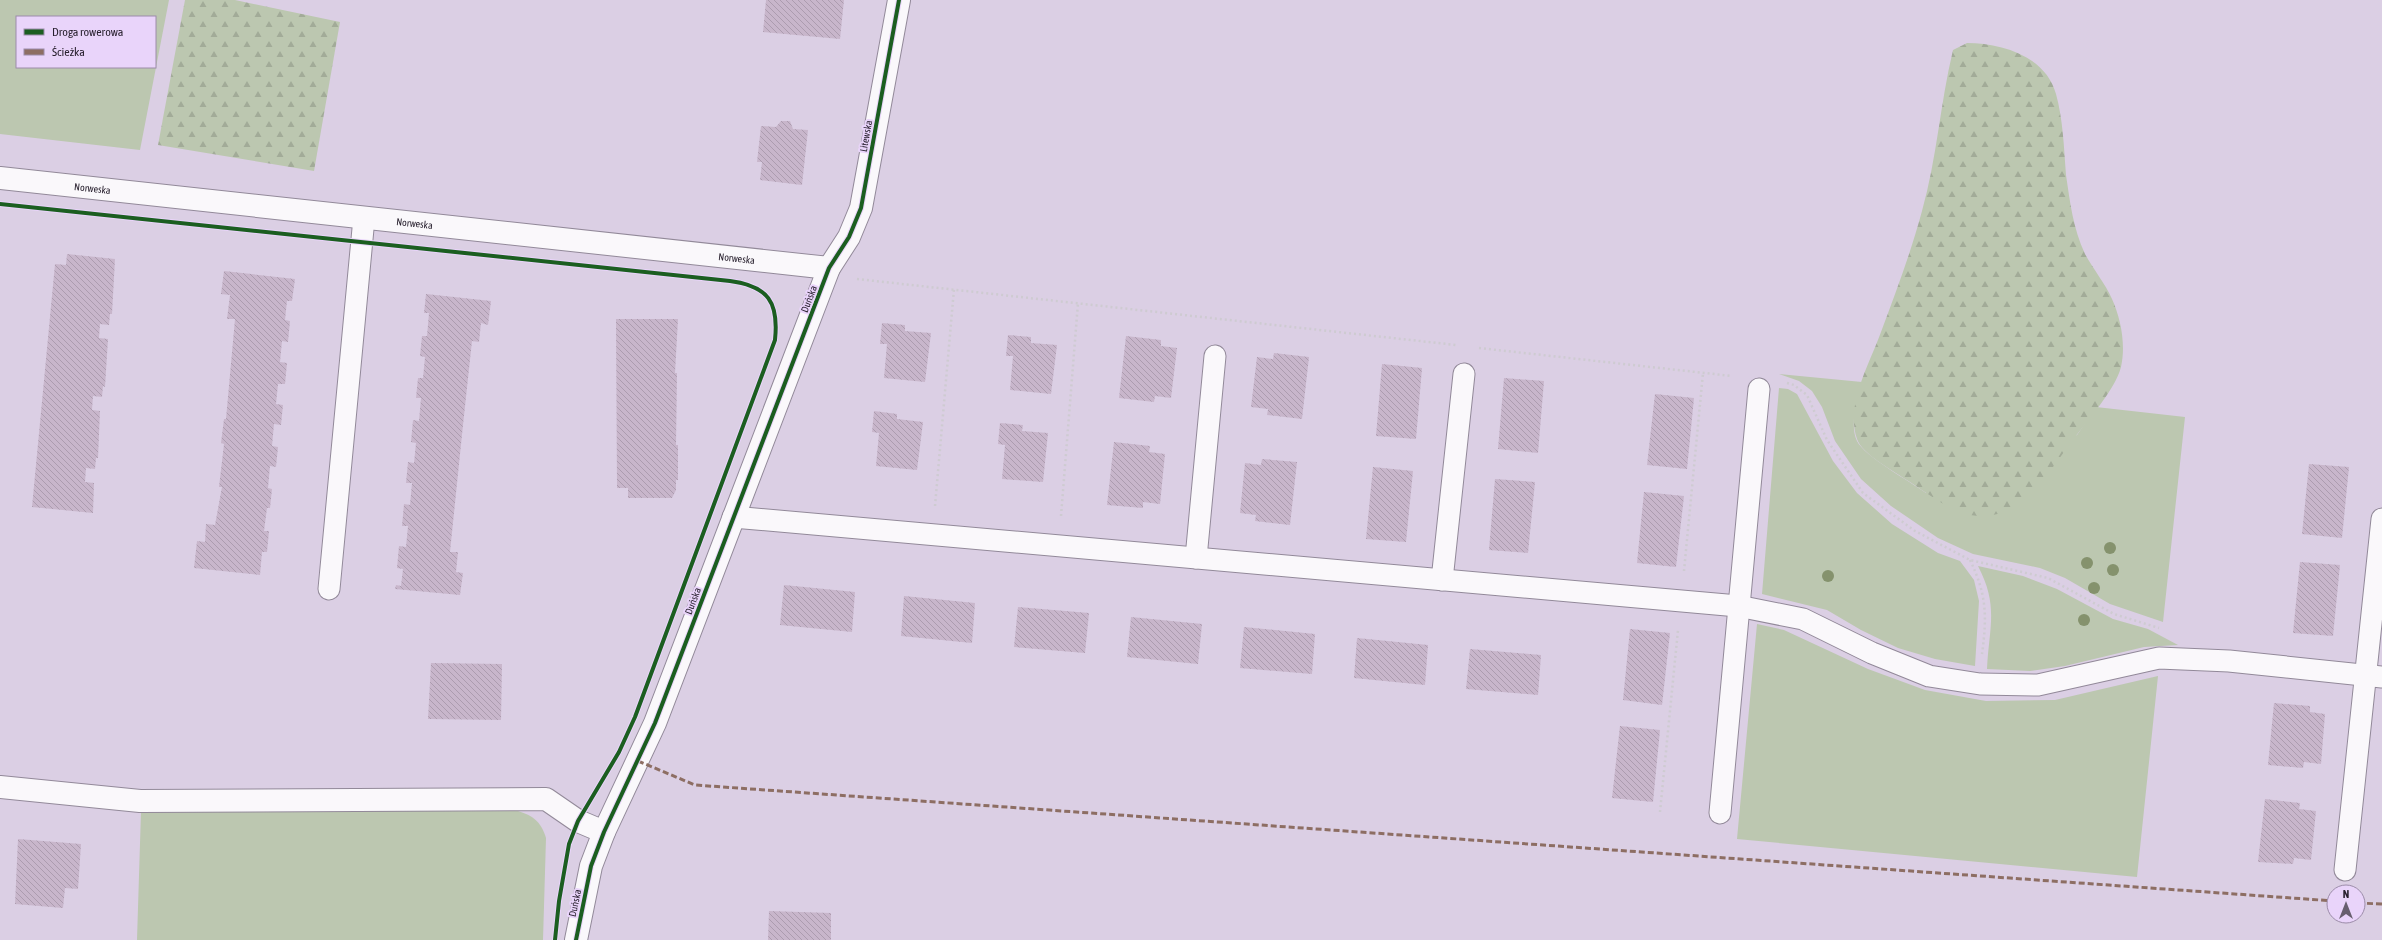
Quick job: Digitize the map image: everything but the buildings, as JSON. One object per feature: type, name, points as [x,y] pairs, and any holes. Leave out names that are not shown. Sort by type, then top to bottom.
[{"type":"street","name":"Litewska","points":[[829,268],[849,237],[861,208],[899,0]]},
{"type":"street","name":"Norweska","points":[[0,178],[829,268]]},
{"type":"street","name":"Duńska","points":[[576,940],[592,866],[604,832],[655,723],[829,268]]},
{"type":"street","points":[[0,787],[140,801],[546,800],[578,820],[604,832]]},
{"type":"lane","points":[[329,589],[364,218]]},
{"type":"lane","points":[[1196,558],[1215,356]]},
{"type":"lane","points":[[1442,580],[1464,374]]},
{"type":"lane","points":[[1720,813],[1759,389]]},
{"type":"lane","points":[[733,517],[1738,606],[1803,618],[1872,653],[1929,676],[1980,684],[2038,685],[2158,658],[2229,661],[2373,676]]},
{"type":"lane","points":[[2345,870],[2373,676],[2382,519]]},
{"type":"path","points":[[851,278],[1457,345]]},
{"type":"path","points":[[932,534],[954,289]]},
{"type":"path","points":[[1059,545],[1078,303]]},
{"type":"path","points":[[1473,347],[1740,377]]},
{"type":"path","points":[[1784,382],[1794,385],[1807,395],[1827,440],[1863,493],[1915,531],[1946,549],[1970,560],[2048,578],[2114,614],[2164,630]]},
{"type":"path","points":[[1970,560],[1982,584],[1985,600],[1986,623],[1980,684]]},
{"type":"green space","points":[[0,0],[169,0],[156,67],[156,16],[16,16],[16,68],[156,68],[140,150],[0,134]]},
{"type":"green space","points":[[185,0],[235,0],[340,22],[314,171],[158,145]]},
{"type":"green space","points":[[1967,43],[1994,46],[2020,54],[2043,70],[2051,81],[2056,94],[2060,113],[2066,175],[2075,225],[2085,254],[2112,299],[2118,315],[2123,341],[2121,367],[2113,385],[2100,405],[2041,482],[2016,506],[2001,513],[1984,516],[1966,514],[1952,509],[1878,461],[1860,445],[1854,426],[1856,398],[1860,384],[1898,287],[1922,211],[1931,171],[1953,50]]},
{"type":"green space","points":[[1779,374],[1862,382],[1854,420],[1857,441],[1861,447],[1878,461],[1926,493],[2077,435],[2096,407],[2185,417],[2163,622],[2110,604],[2065,578],[2040,568],[1973,554],[1938,538],[1891,506],[1861,479],[1835,441],[1822,407],[1812,391],[1799,381]]},
{"type":"green space","points":[[1779,388],[1788,389],[1797,394],[1833,461],[1857,493],[1892,524],[1938,553],[1960,561],[1974,580],[1979,601],[1975,666],[1935,659],[1898,648],[1861,630],[1827,610],[1762,594]]},
{"type":"green space","points":[[1978,566],[2023,576],[2057,589],[2113,619],[2148,629],[2178,645],[2144,647],[2065,666],[2030,671],[1987,669],[1991,628],[1991,605],[1989,593]]},
{"type":"green space","points":[[1757,624],[1784,630],[1868,669],[1925,690],[1986,701],[2055,700],[2158,676],[2137,877],[1737,839]]},
{"type":"green space","points":[[141,811],[518,811],[536,820],[542,828],[546,838],[543,940],[137,940]]},
{"type":"marked path","points":[[638,761],[695,785],[2326,900]]},
{"type":"marked path","points":[[2366,903],[2382,904]]},
{"type":"cycle path","points":[[576,940],[591,866],[604,832],[655,723],[829,268],[849,237],[861,208],[899,0]]},
{"type":"cycle path","points":[[0,204],[730,281],[743,283],[754,287],[768,298],[773,306],[775,315],[775,340],[635,717],[619,752],[578,821],[569,844],[559,901],[555,940]]}]
